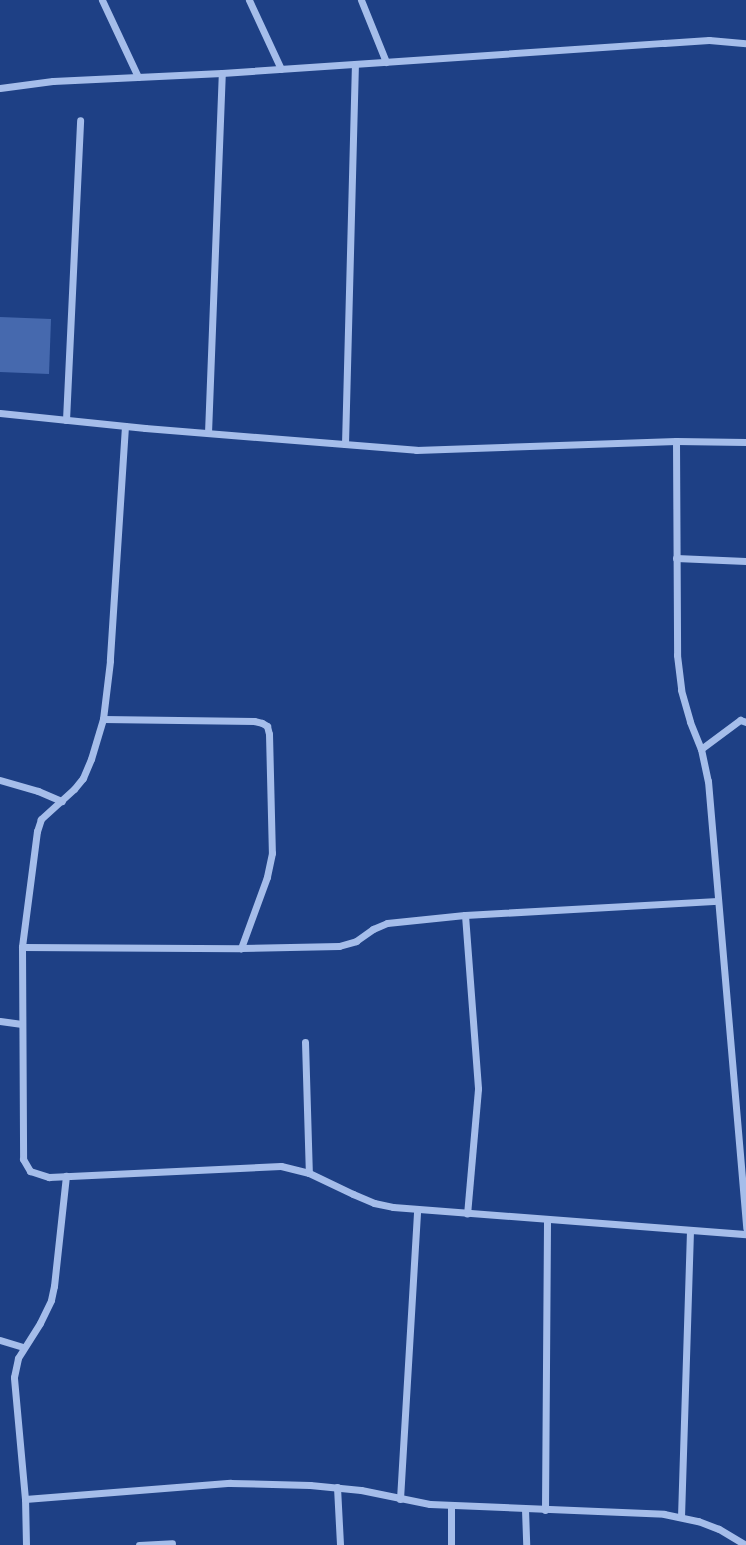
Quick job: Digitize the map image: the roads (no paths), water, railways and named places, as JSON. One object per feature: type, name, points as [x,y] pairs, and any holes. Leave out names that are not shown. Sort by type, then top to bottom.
[{"type":"street","points":[[102,0],[138,77]]},
{"type":"street","points":[[249,0],[281,69]]},
{"type":"street","points":[[361,0],[386,62]]},
{"type":"street","points":[[0,88],[52,81],[222,73],[672,42],[709,40],[746,43]]},
{"type":"street","points":[[345,444],[355,64]]},
{"type":"street","points":[[208,433],[222,73]]},
{"type":"street","points":[[66,420],[80,120]]},
{"type":"street","points":[[0,413],[125,426],[416,450],[676,441],[746,442]]},
{"type":"street","points":[[125,426],[110,661],[103,719],[91,759],[83,778],[41,819],[37,831],[22,946],[23,1159],[30,1171],[36,1175],[49,1177],[281,1166],[309,1173],[374,1203],[417,1210],[746,1234]]},
{"type":"street","points":[[676,441],[677,656],[681,690],[690,722],[702,749],[708,781],[746,1228]]},
{"type":"street","points":[[676,558],[746,561]]},
{"type":"street","points":[[103,719],[254,721],[262,723],[266,726],[269,734],[272,853],[267,876],[241,948]]},
{"type":"street","points":[[702,749],[740,720],[746,722]]},
{"type":"street","points":[[0,780],[62,800]]},
{"type":"street","points":[[22,946],[241,948],[339,946],[356,941],[373,929],[386,923],[465,915],[718,901]]},
{"type":"street","points":[[465,915],[478,1089],[467,1214]]},
{"type":"street","points":[[0,1021],[22,1024]]},
{"type":"street","points":[[306,1042],[309,1173]]},
{"type":"street","points":[[26,1545],[25,1499],[14,1377],[18,1358],[23,1347],[40,1323],[51,1300],[66,1176]]},
{"type":"street","points":[[400,1499],[417,1210]]},
{"type":"street","points":[[545,1510],[547,1220]]},
{"type":"street","points":[[681,1517],[690,1230]]},
{"type":"street","points":[[0,1340],[23,1347]]},
{"type":"street","points":[[25,1499],[230,1483],[337,1487],[400,1499],[451,1505],[664,1514],[681,1517],[719,1529],[746,1545]]},
{"type":"street","points":[[337,1487],[340,1545]]},
{"type":"street","points":[[451,1505],[451,1545]]},
{"type":"street","points":[[525,1509],[526,1545]]},
{"type":"street","points":[[139,1545],[172,1543]]}]
